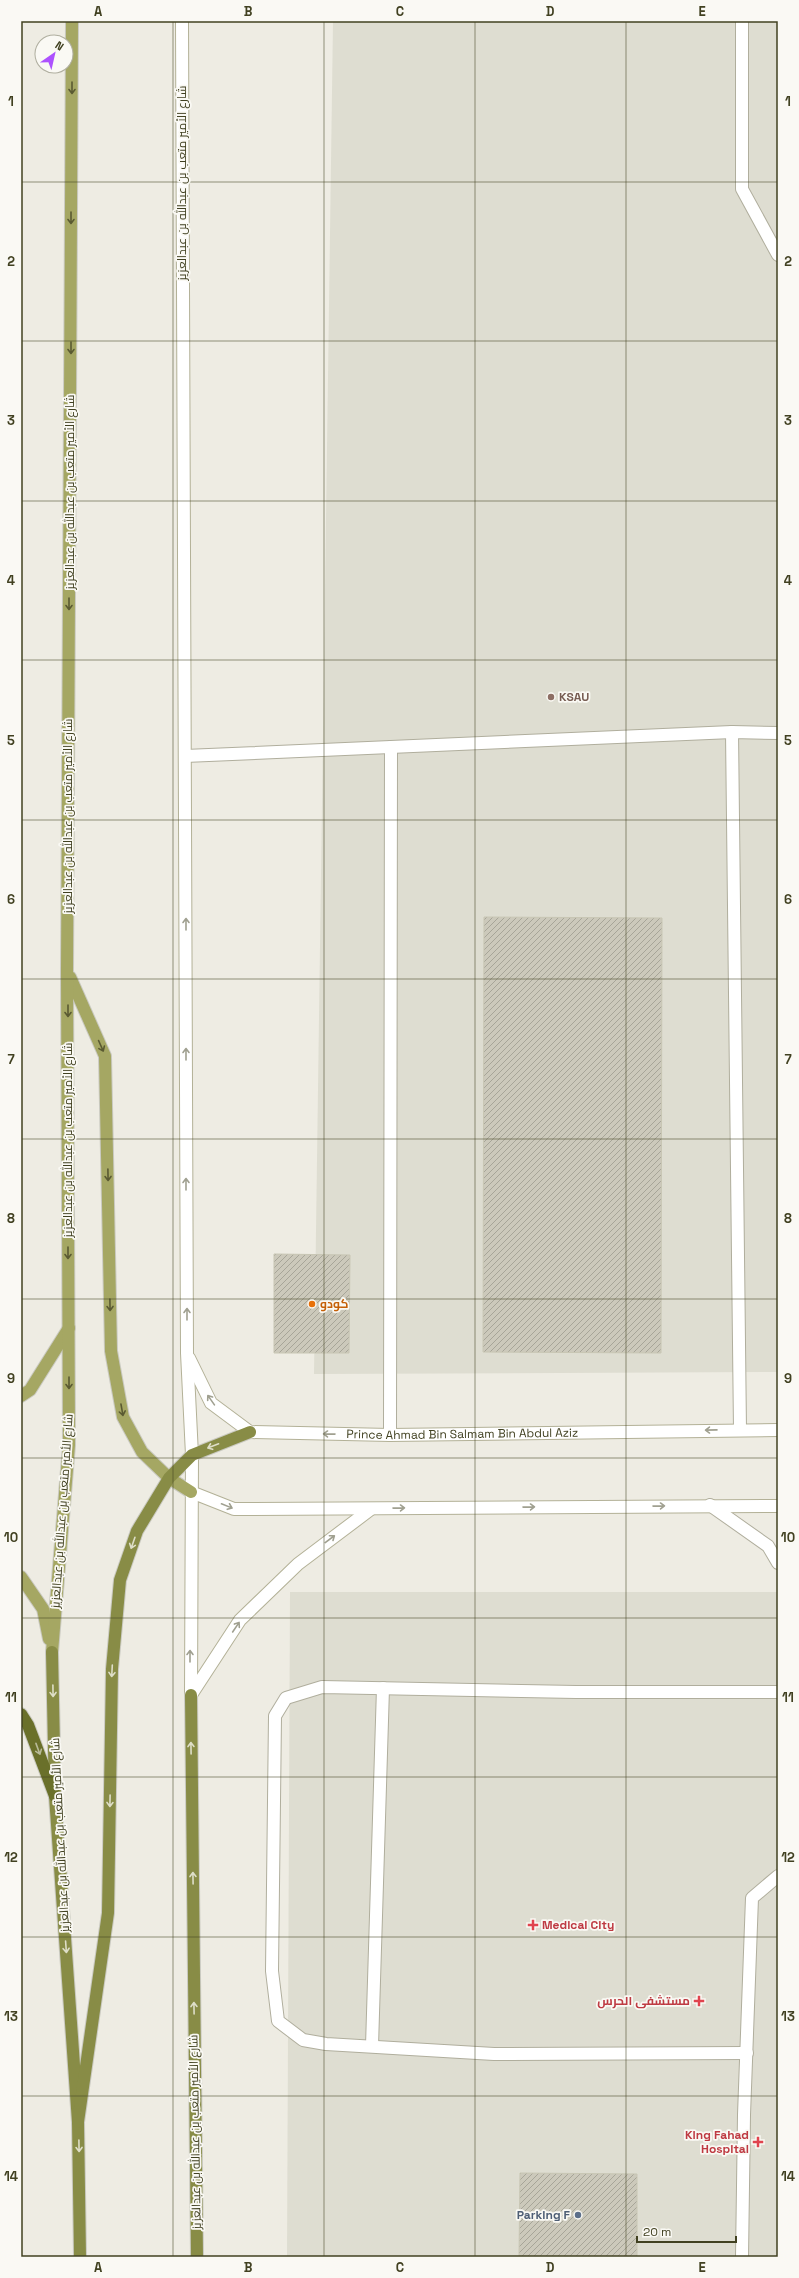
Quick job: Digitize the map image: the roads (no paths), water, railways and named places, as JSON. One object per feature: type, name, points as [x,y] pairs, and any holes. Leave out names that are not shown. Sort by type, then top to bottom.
[{"type":"highway","points":[[78,2122],[108,1913],[112,1669],[120,1580],[137,1531],[169,1478],[192,1455],[250,1432]]},
{"type":"highway","name":"شارع الأمير متعب بن عبدالله بن عبدالعزيز","points":[[52,1652],[55,1796],[78,2122],[80,2257]]},
{"type":"highway","name":"شارع الأمير متعب بن عبدالله بن عبدالعزيز","points":[[191,1695],[197,2257]]},
{"type":"highway","points":[[21,1714],[28,1725],[55,1796]]},
{"type":"main road","name":"شارع الأمير متعب بن عبدالله بن عبدالعزيز","points":[[52,1652],[69,1445],[67,972],[72,21]]},
{"type":"main road","name":"شارع الأمير متعب بن عبدالله بن عبدالعزيز","points":[[182,21],[187,1353],[192,1455],[191,1695]]},
{"type":"main road","points":[[742,21],[742,189],[778,255]]},
{"type":"main road","points":[[185,756],[732,732],[778,733]]},
{"type":"main road","points":[[732,732],[740,1430]]},
{"type":"main road","points":[[390,1434],[391,747]]},
{"type":"main road","points":[[67,972],[105,1056],[111,1351],[123,1417],[142,1452],[169,1478],[191,1492],[234,1509],[710,1505],[778,1506]]},
{"type":"main road","points":[[21,1396],[30,1390],[69,1328]]},
{"type":"main road","points":[[187,1353],[211,1403],[250,1432]]},
{"type":"main road","name":"Prince Ahmad Bin Salmam Bin Abdul Aziz","points":[[250,1432],[390,1434],[778,1430]]},
{"type":"main road","points":[[710,1505],[768,1546],[778,1563]]},
{"type":"main road","points":[[191,1695],[240,1620],[298,1564],[371,1509]]},
{"type":"main road","points":[[21,1577],[43,1609],[52,1652]]},
{"type":"main road","points":[[747,2053],[494,2054],[326,2044],[303,2040],[278,2021],[272,1971],[275,1716],[286,1698],[322,1687],[576,1692],[778,1692]]},
{"type":"main road","points":[[372,2046],[383,1688]]},
{"type":"main road","points":[[742,2257],[752,1898],[778,1876]]},
{"type":"place","name":"KSAU","points":[[551,697]]},
{"type":"place","name":"كودو","points":[[312,1304]]},
{"type":"place","name":"Medical City","points":[[533,1925]]},
{"type":"place","name":"مستشفى الحرس","points":[[699,2001]]},
{"type":"place","name":"King Fahad Hospital","points":[[758,2142]]},
{"type":"place","name":"Parking F","points":[[578,2215]]}]
